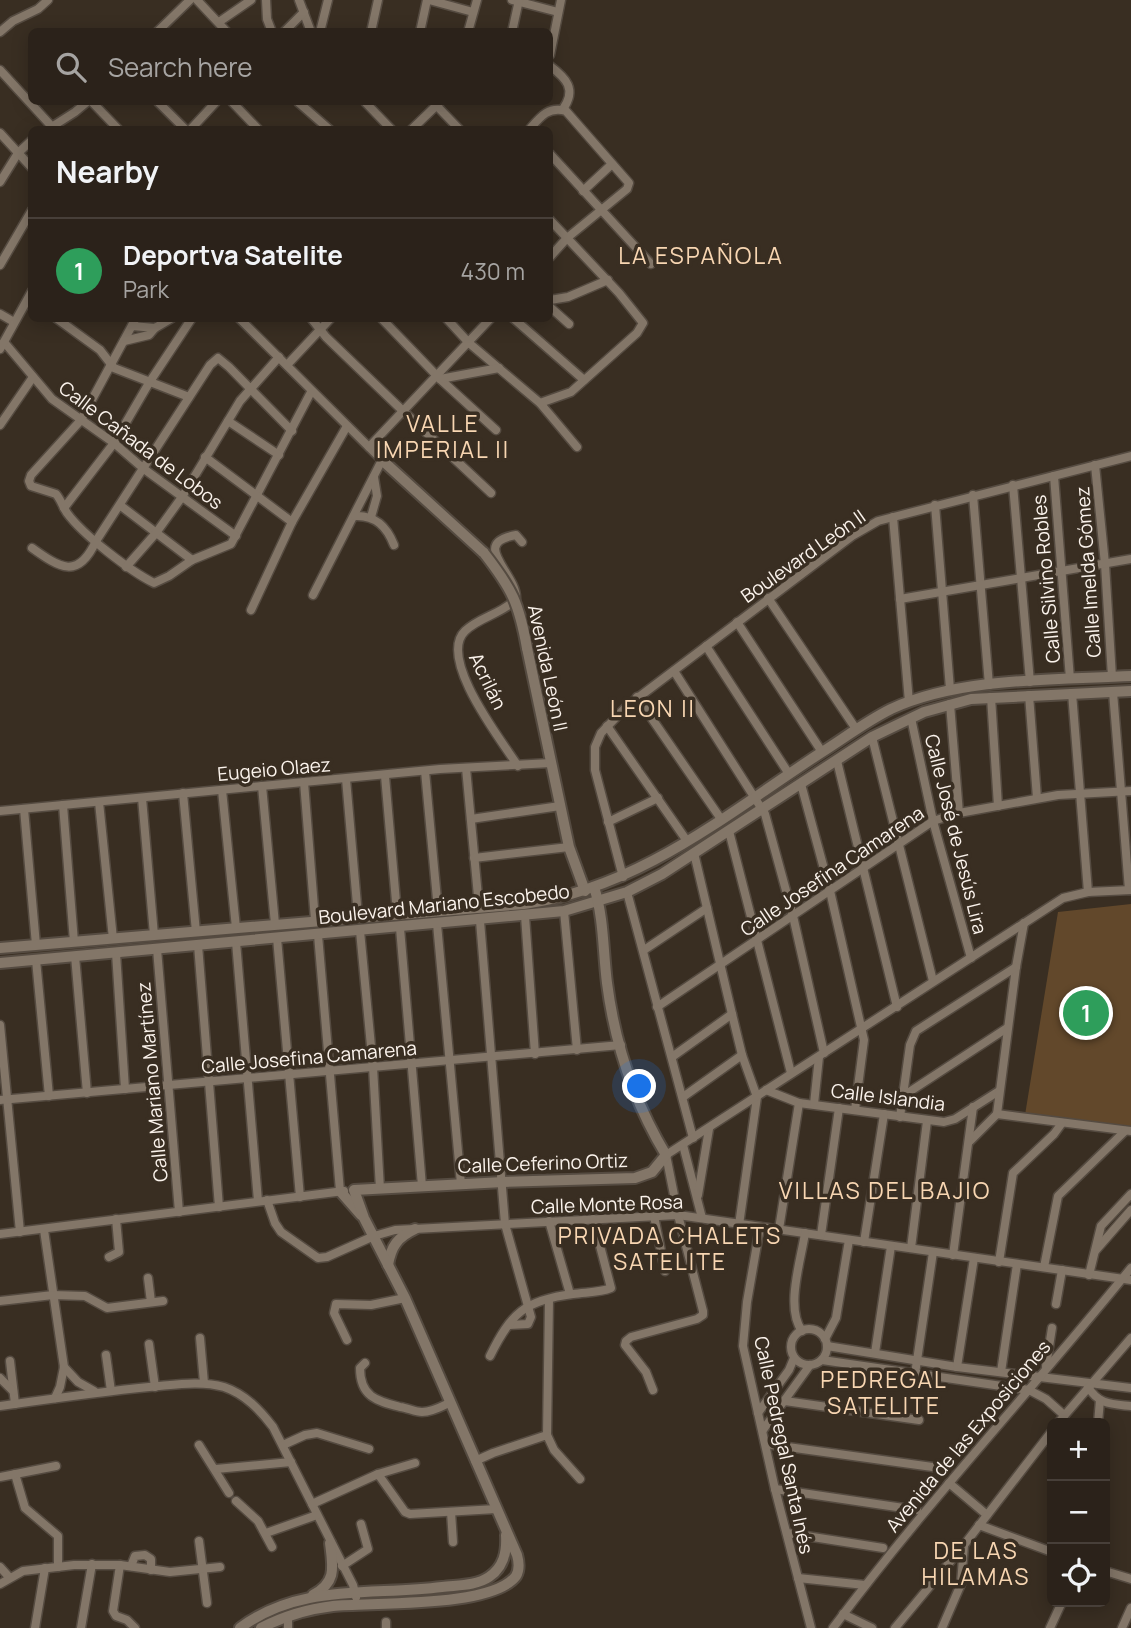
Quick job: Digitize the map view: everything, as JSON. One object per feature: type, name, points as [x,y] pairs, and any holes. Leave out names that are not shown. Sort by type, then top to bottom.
[{"type":"street","points":[[0,32],[48,0]]},
{"type":"street","points":[[163,28],[190,0]]},
{"type":"street","points":[[197,0],[224,28]]},
{"type":"street","points":[[219,22],[251,0]]},
{"type":"street","points":[[266,0],[270,28]]},
{"type":"street","points":[[299,0],[310,28]]},
{"type":"street","points":[[321,28],[328,0]]},
{"type":"street","points":[[372,28],[378,0]]},
{"type":"street","points":[[421,28],[428,0],[473,12]]},
{"type":"street","points":[[469,28],[477,0]]},
{"type":"street","points":[[553,39],[561,0]]},
{"type":"street","points":[[513,28],[517,1],[558,12]]},
{"type":"street","points":[[290,28],[304,12]]},
{"type":"street","points":[[532,126],[545,112],[563,109],[569,100],[570,91],[565,79],[553,69]]},
{"type":"street","points":[[0,70],[28,102]]},
{"type":"street","points":[[31,105],[49,126]]},
{"type":"street","points":[[56,126],[85,105]]},
{"type":"street","points":[[92,105],[115,126]]},
{"type":"street","points":[[161,105],[184,126]]},
{"type":"street","points":[[192,126],[213,105]]},
{"type":"street","points":[[235,105],[255,126]]},
{"type":"street","points":[[301,105],[325,126]]},
{"type":"street","points":[[368,105],[388,126]]},
{"type":"street","points":[[415,126],[435,105]]},
{"type":"street","points":[[439,105],[457,126]]},
{"type":"street","points":[[553,254],[626,189],[629,183],[563,109]]},
{"type":"street","points":[[0,134],[28,164]]},
{"type":"street","points":[[0,182],[18,153],[28,144]]},
{"type":"street","points":[[553,157],[650,264]]},
{"type":"street","points":[[583,191],[612,164]]},
{"type":"street","points":[[540,403],[563,397],[637,333],[643,323],[608,280],[553,223]]},
{"type":"street","points":[[0,265],[28,224]]},
{"type":"street","points":[[553,300],[568,297],[608,280]]},
{"type":"street","points":[[2,346],[14,322],[28,304]]},
{"type":"street","points":[[553,310],[569,324]]},
{"type":"street","points":[[0,314],[14,322]]},
{"type":"street","points":[[63,322],[100,351],[111,366],[189,397]]},
{"type":"street","points":[[155,328],[134,322],[80,420],[29,478],[31,486],[56,494],[67,514],[126,567],[154,583],[192,560],[225,548],[236,537],[311,392]]},
{"type":"street","points":[[124,341],[149,335],[165,322]]},
{"type":"street","points":[[65,508],[114,443],[187,322]]},
{"type":"street","points":[[243,322],[382,460],[313,595]]},
{"type":"street","points":[[314,322],[403,411],[491,493]]},
{"type":"street","points":[[287,365],[327,322]]},
{"type":"street","points":[[385,322],[496,430]]},
{"type":"street","points":[[450,322],[469,343],[540,403],[577,447]]},
{"type":"street","points":[[369,447],[439,377],[487,322]]},
{"type":"street","points":[[518,322],[584,380]]},
{"type":"street","name":"Calle Cañada de Lobos","points":[[2,346],[52,399],[236,537]]},
{"type":"street","points":[[126,567],[156,533],[250,389],[279,356]]},
{"type":"street","points":[[32,548],[58,565],[72,567],[89,557],[96,541],[121,506],[209,365],[218,358],[229,366],[292,432]]},
{"type":"street","points":[[448,366],[465,373]]},
{"type":"street","points":[[439,377],[499,368]]},
{"type":"street","points":[[0,425],[33,377]]},
{"type":"street","points":[[228,421],[279,455]]},
{"type":"street","points":[[251,610],[292,522],[347,426]]},
{"type":"street","name":"Boulevard León II","points":[[608,822],[593,764],[595,747],[607,726],[636,697],[852,536],[878,521],[1131,456]]},
{"type":"street","points":[[205,457],[292,522]]},
{"type":"street","name":"Avenida León II","points":[[382,460],[484,552],[508,583],[521,614],[569,847],[589,889],[598,901],[607,986],[635,1098],[666,1155]]},
{"type":"street","name":"Calle Imelda Gómez","points":[[1095,465],[1112,677]]},
{"type":"street","name":"Calle Silvino Robles","points":[[1054,476],[1070,679]]},
{"type":"street","points":[[371,517],[377,496],[374,477]]},
{"type":"street","points":[[1013,485],[1035,681],[1042,695]]},
{"type":"street","points":[[973,495],[989,685]]},
{"type":"street","points":[[935,505],[950,689]]},
{"type":"street","points":[[121,506],[192,560]]},
{"type":"street","points":[[355,516],[371,517],[386,528],[394,545]]},
{"type":"street","points":[[893,517],[909,702]]},
{"type":"street","name":"Acrilán","points":[[518,766],[470,689],[456,653],[457,644],[465,631],[510,605],[517,597],[511,579],[496,558],[495,548],[499,541],[506,537],[516,535],[522,541]]},
{"type":"street","points":[[900,599],[1131,559]]},
{"type":"street","points":[[768,598],[856,729]]},
{"type":"street","points":[[737,622],[822,752]]},
{"type":"street","points":[[706,646],[789,774]]},
{"type":"street","points":[[674,671],[762,810],[793,916],[822,1055],[814,1104]]},
{"type":"street","name":"Boulevard Mariano Escobedo","points":[[0,948],[548,900],[623,877],[687,841],[856,729],[909,702],[950,689],[1131,676]]},
{"type":"street","name":"Boulevard Mariano Escobedo","points":[[0,963],[564,911],[627,891],[677,865],[872,737],[911,718],[950,704],[990,698],[1131,691]]},
{"type":"street","points":[[1113,692],[1126,791],[1130,890]]},
{"type":"street","points":[[1072,693],[1088,892]]},
{"type":"street","points":[[1029,695],[1037,798]]},
{"type":"street","points":[[636,697],[721,818]]},
{"type":"street","points":[[990,698],[998,806]]},
{"type":"street","points":[[950,704],[958,813]]},
{"type":"street","name":"Calle José de Jesús Lira","points":[[911,718],[933,821],[971,958]]},
{"type":"street","points":[[607,726],[687,841]]},
{"type":"street","points":[[872,737],[933,981]]},
{"type":"street","points":[[837,761],[897,1007]]},
{"type":"street","name":"Eugeio Olaez","points":[[0,811],[425,771],[551,763]]},
{"type":"street","points":[[466,768],[479,907]]},
{"type":"street","points":[[425,771],[438,910]]},
{"type":"street","points":[[385,776],[397,914]]},
{"type":"street","points":[[346,779],[354,932],[373,1067],[380,1189]]},
{"type":"street","points":[[304,782],[315,920]]},
{"type":"street","points":[[801,784],[831,891],[863,1030],[864,1051],[855,1110]]},
{"type":"street","points":[[262,786],[275,924]]},
{"type":"street","points":[[222,790],[236,928]]},
{"type":"street","name":"Calle Josefina Camarena","points":[[657,1007],[933,821],[958,813],[1037,798],[1126,791]]},
{"type":"street","points":[[183,793],[196,932]]},
{"type":"street","points":[[142,798],[154,935]]},
{"type":"street","points":[[623,877],[608,822],[658,798]]},
{"type":"street","points":[[99,802],[113,939]]},
{"type":"street","points":[[63,805],[74,942]]},
{"type":"street","points":[[471,819],[560,806]]},
{"type":"street","points":[[24,809],[36,945]]},
{"type":"street","points":[[729,831],[791,1073]]},
{"type":"street","points":[[474,858],[569,847]]},
{"type":"street","points":[[694,853],[742,1055],[757,1097],[738,1225]]},
{"type":"street","name":"Calle Ceferino Ortiz","points":[[0,1234],[340,1191],[644,1176],[652,1172],[666,1155],[791,1073],[863,1030],[933,981],[1063,898],[1088,892],[1130,890]]},
{"type":"street","points":[[627,891],[693,1138]]},
{"type":"street","points":[[644,950],[707,908]]},
{"type":"street","points":[[564,911],[577,1050]]},
{"type":"street","points":[[525,916],[535,1054]]},
{"type":"street","points":[[480,920],[505,1224],[531,1321],[528,1324],[509,1325]]},
{"type":"street","points":[[970,1141],[998,1114],[1007,1028],[1024,923]]},
{"type":"street","points":[[437,924],[461,1184]]},
{"type":"street","points":[[400,928],[422,1186]]},
{"type":"street","points":[[318,935],[340,1191],[365,1218]]},
{"type":"street","points":[[277,938],[300,1197]]},
{"type":"street","points":[[236,942],[257,1201]]},
{"type":"street","points":[[198,945],[219,1207]]},
{"type":"street","name":"Calle Mariano Martínez","points":[[157,949],[179,1212]]},
{"type":"street","points":[[116,953],[125,1089]]},
{"type":"street","points":[[75,956],[87,1093]]},
{"type":"street","points":[[36,960],[49,1096]]},
{"type":"street","points":[[900,1117],[909,1045],[916,1031],[1016,967]]},
{"type":"street","points":[[672,1057],[732,1014]]},
{"type":"street","points":[[0,1026],[4,1099],[20,1232]]},
{"type":"street","points":[[903,1096],[1007,1028]]},
{"type":"street","name":"Calle Josefina Camarena","points":[[4,1099],[621,1045]]},
{"type":"street","points":[[683,1097],[742,1055]]},
{"type":"street","name":"Calle Islandia","points":[[766,1090],[799,1102],[927,1121],[951,1121],[999,1091]]},
{"type":"street","points":[[779,1229],[799,1102]]},
{"type":"street","points":[[953,1255],[973,1107]]},
{"type":"street","points":[[821,1236],[839,1108]]},
{"type":"street","points":[[863,1242],[884,1114]]},
{"type":"street","points":[[998,1114],[1128,1131]]},
{"type":"street","points":[[911,1248],[927,1121]]},
{"type":"street","points":[[999,1262],[1013,1173],[1062,1123]]},
{"type":"street","points":[[697,1198],[709,1129]]},
{"type":"street","points":[[1044,1267],[1058,1196],[1128,1131]]},
{"type":"street","points":[[682,1145],[702,1218]]},
{"type":"street","points":[[653,1390],[649,1376],[625,1345],[626,1341],[631,1337],[691,1321],[703,1315],[666,1155]]},
{"type":"street","points":[[261,1628],[288,1616],[318,1609],[477,1596],[510,1581],[516,1576],[519,1563],[405,1298],[354,1190]]},
{"type":"street","points":[[1089,1275],[1103,1222],[1131,1194]]},
{"type":"street","name":"Calle Monte Rosa","points":[[267,1200],[281,1232],[318,1258],[327,1257],[374,1236],[395,1230],[678,1215],[1127,1279]]},
{"type":"street","points":[[1096,1250],[1131,1209]]},
{"type":"street","points":[[654,1216],[665,1271]]},
{"type":"street","points":[[109,1257],[119,1252],[116,1219]]},
{"type":"street","points":[[491,1356],[501,1335],[528,1304],[570,1294],[611,1289],[593,1219]]},
{"type":"street","points":[[549,1221],[570,1294]]},
{"type":"street","name":"Calle Pedregal Santa Inés","points":[[760,1227],[744,1323],[743,1346],[775,1489],[811,1628]]},
{"type":"street","points":[[388,1265],[397,1239],[415,1229]]},
{"type":"street","points":[[44,1230],[64,1367],[62,1382],[55,1398]]},
{"type":"street","points":[[802,1331],[795,1319],[794,1303],[805,1233]]},
{"type":"street","points":[[822,1360],[836,1318],[849,1240]]},
{"type":"street","points":[[875,1353],[891,1246]]},
{"type":"street","points":[[915,1374],[933,1252]]},
{"type":"street","points":[[957,1367],[974,1258]]},
{"type":"street","points":[[1001,1372],[1017,1264]]},
{"type":"street","name":"Avenida de las Exposiciones","points":[[833,1628],[949,1483],[1046,1368],[1127,1279],[1131,1268]]},
{"type":"street","points":[[1056,1304],[1062,1270]]},
{"type":"street","points":[[148,1278],[151,1302]]},
{"type":"street","points":[[0,1301],[53,1295],[85,1296],[107,1308],[163,1301]]},
{"type":"street","points":[[347,1340],[335,1317],[333,1309],[336,1304],[371,1305],[405,1298]]},
{"type":"street","points":[[549,1300],[547,1435],[554,1450],[580,1479]]},
{"type":"street","points":[[1046,1368],[1052,1328]]},
{"type":"street","points":[[810,1365],[799,1362],[792,1352],[793,1340],[802,1331],[817,1331],[826,1342],[875,1353],[957,1367],[1131,1388]]},
{"type":"street","points":[[200,1338],[204,1383]]},
{"type":"street","points":[[1062,1418],[1131,1338]]},
{"type":"street","points":[[149,1344],[155,1387]]},
{"type":"street","points":[[106,1355],[111,1391]]},
{"type":"street","points":[[758,1413],[789,1370],[794,1358]]},
{"type":"street","points":[[10,1360],[15,1404]]},
{"type":"street","points":[[763,1430],[810,1365],[822,1360],[1028,1390],[1046,1399],[1064,1415]]},
{"type":"street","points":[[365,1363],[360,1368],[361,1378],[369,1394],[377,1402],[420,1412],[449,1403]]},
{"type":"street","points":[[64,1367],[78,1382],[94,1392]]},
{"type":"street","points":[[0,1378],[13,1391]]},
{"type":"street","points":[[0,1406],[94,1392],[204,1383],[227,1388],[252,1403],[273,1427],[355,1592],[356,1605]]},
{"type":"street","points":[[1091,1385],[1095,1398],[1100,1401],[1131,1406]]},
{"type":"street","points":[[786,1401],[919,1420]]},
{"type":"street","points":[[1098,1418],[1100,1401]]},
{"type":"street","points":[[283,1445],[305,1435],[317,1433],[369,1449]]},
{"type":"street","points":[[475,1461],[547,1435]]},
{"type":"street","points":[[895,1628],[964,1545],[1047,1437]]},
{"type":"street","points":[[766,1444],[947,1469]]},
{"type":"street","points":[[199,1445],[229,1493]]},
{"type":"street","points":[[216,1469],[291,1462]]},
{"type":"street","points":[[312,1504],[378,1474],[415,1463]]},
{"type":"street","points":[[0,1477],[56,1466]]},
{"type":"street","points":[[15,1474],[25,1508],[58,1536],[58,1567]]},
{"type":"street","points":[[378,1474],[405,1512],[420,1514],[496,1509]]},
{"type":"street","points":[[949,1483],[987,1515]]},
{"type":"street","points":[[775,1489],[917,1510]]},
{"type":"street","points":[[236,1501],[258,1521],[272,1547]]},
{"type":"street","points":[[451,1512],[453,1542]]},
{"type":"street","points":[[266,1533],[317,1515]]},
{"type":"street","points":[[342,1566],[369,1549],[361,1524]]},
{"type":"street","points":[[979,1525],[1047,1550]]},
{"type":"street","points":[[240,1628],[268,1609],[309,1597],[476,1583],[491,1576],[501,1566],[506,1551],[505,1529]]},
{"type":"street","points":[[787,1533],[883,1548]]},
{"type":"street","points":[[199,1541],[207,1603]]},
{"type":"street","points":[[309,1597],[321,1590],[331,1579],[333,1566],[330,1544]]},
{"type":"street","points":[[942,1628],[961,1584],[964,1545]]},
{"type":"street","points":[[131,1566],[135,1556],[145,1555],[150,1559],[151,1570]]},
{"type":"street","points":[[81,1628],[92,1564]]},
{"type":"street","points":[[0,1584],[23,1572],[92,1564],[120,1564],[170,1572],[220,1567]]},
{"type":"street","points":[[120,1564],[114,1614],[127,1620],[135,1628]]},
{"type":"street","points":[[501,1566],[510,1581]]},
{"type":"street","points":[[0,1567],[9,1577]]},
{"type":"street","points":[[35,1628],[45,1568]]},
{"type":"street","points":[[1110,1573],[1131,1579]]},
{"type":"street","points":[[798,1578],[865,1585]]},
{"type":"street","points":[[1050,1628],[1060,1607]]},
{"type":"street","points":[[1122,1628],[1131,1608]]},
{"type":"street","points":[[843,1614],[872,1628]]},
{"type":"street","points":[[288,1616],[288,1628]]},
{"type":"shaded area","points":[[1131,904],[1131,1130],[1025,1115],[1058,912]]},
{"type":"place","name":"Deportva Satelite","points":[[1086,1013]]},
{"type":"district","name":"LA ESPAÑOLA","points":[[701,256]]},
{"type":"district","name":"VALLE IMPERIAL II","points":[[443,437]]},
{"type":"district","name":"LEON II","points":[[653,709]]},
{"type":"district","name":"VILLAS DEL BAJIO","points":[[885,1191]]},
{"type":"district","name":"PRIVADA CHALETS SATELITE","points":[[670,1249]]},
{"type":"district","name":"PEDREGAL SATELITE","points":[[884,1393]]},
{"type":"district","name":"DE LAS HILAMAS","points":[[976,1564]]}]
